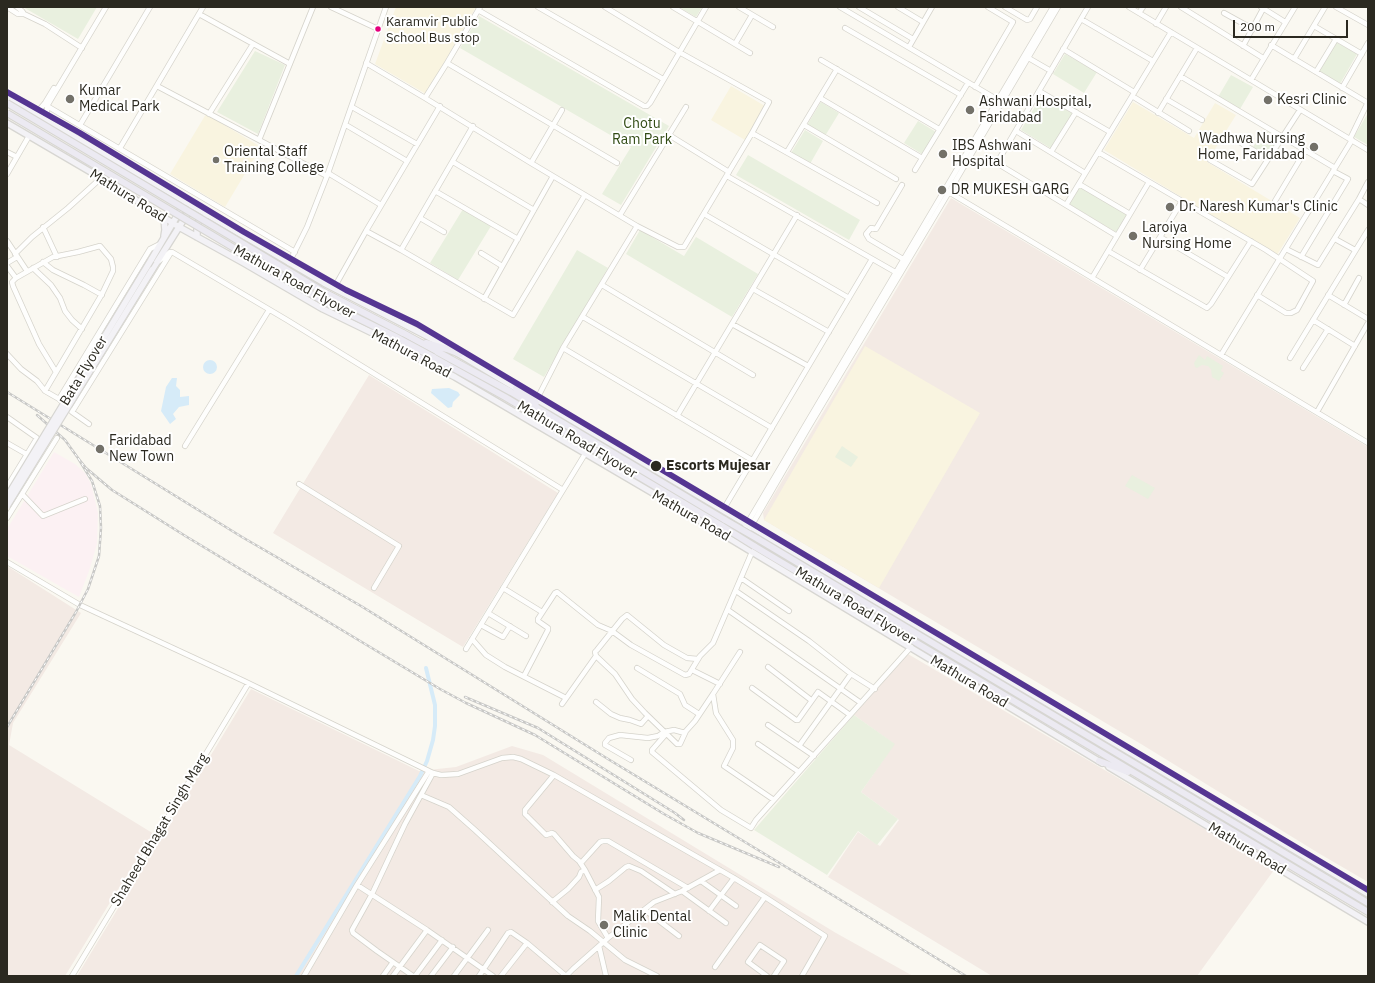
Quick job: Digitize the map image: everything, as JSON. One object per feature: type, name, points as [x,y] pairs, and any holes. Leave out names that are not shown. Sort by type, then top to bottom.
[{"type":"highway","name":"Mathura Road Flyover","points":[[7,103],[324,292],[415,339]]},
{"type":"highway","name":"Mathura Road Flyover","points":[[7,113],[323,301],[394,336],[505,397],[1140,776]]},
{"type":"highway","points":[[415,339],[460,354]]},
{"type":"highway","name":"Mathura Road","points":[[415,339],[511,392],[554,418]]},
{"type":"highway","points":[[392,342],[437,364],[454,369]]},
{"type":"highway","points":[[516,388],[554,418]]},
{"type":"highway","name":"Mathura Road Flyover","points":[[554,418],[1368,903]]},
{"type":"highway","points":[[1099,761],[1140,776]]},
{"type":"highway","name":"Mathura Road","points":[[1140,776],[1368,912]]},
{"type":"main road","name":"Mathura Road","points":[[7,97],[289,263],[403,325],[438,341],[1368,894]]},
{"type":"main road","name":"Mathura Road","points":[[7,123],[101,178],[189,233],[323,309],[392,342],[427,363],[455,377],[752,552],[1368,922]]},
{"type":"main road","points":[[155,212],[162,211],[169,203],[170,197],[166,191]]},
{"type":"main road","name":"Bata Flyover","points":[[7,497],[153,262],[161,244],[186,202]]},
{"type":"main road","points":[[153,262],[180,227],[192,206]]},
{"type":"main road","points":[[197,237],[197,225],[204,217],[210,216]]},
{"type":"main road","points":[[161,244],[166,230],[164,218]]},
{"type":"main road","points":[[173,237],[189,233]]},
{"type":"main road","name":"Bata Flyover","points":[[7,506],[152,270],[153,262]]},
{"type":"street","points":[[7,7],[18,14],[24,14]]},
{"type":"street","points":[[17,7],[24,14],[45,24],[81,47]]},
{"type":"street","points":[[48,121],[47,106],[102,7]]},
{"type":"street","points":[[34,112],[39,110],[45,104],[106,7]]},
{"type":"street","points":[[80,125],[150,7]]},
{"type":"street","points":[[120,148],[203,7]]},
{"type":"street","points":[[259,140],[313,7]]},
{"type":"street","points":[[331,7],[378,29]]},
{"type":"street","points":[[289,263],[307,227],[346,125],[386,7]]},
{"type":"street","points":[[538,7],[663,79]]},
{"type":"street","points":[[366,64],[440,106],[531,163],[637,226],[681,248],[686,245],[769,105],[768,101],[679,52],[605,7]]},
{"type":"street","points":[[673,7],[750,52]]},
{"type":"street","points":[[425,98],[448,63],[479,9],[644,106],[648,106],[706,7]]},
{"type":"street","points":[[739,7],[773,27]]},
{"type":"street","points":[[840,7],[998,100]]},
{"type":"street","points":[[856,16],[860,7],[913,39]]},
{"type":"street","points":[[898,7],[923,22]]},
{"type":"street","points":[[907,12],[910,7]]},
{"type":"street","points":[[908,47],[932,7]]},
{"type":"street","points":[[974,87],[1014,22],[988,7]]},
{"type":"street","points":[[1005,7],[1027,20],[1030,19],[1034,8]]},
{"type":"street","points":[[738,544],[897,273],[949,192],[1053,7]]},
{"type":"street","points":[[897,273],[903,259],[944,189],[998,100],[1058,7]]},
{"type":"street","points":[[1088,7],[999,160],[999,164],[1117,236]]},
{"type":"street","points":[[1129,7],[1368,150]]},
{"type":"street","points":[[1139,13],[1143,7]]},
{"type":"street","points":[[1156,24],[1166,7]]},
{"type":"street","points":[[1181,7],[1263,58]]},
{"type":"street","points":[[1251,80],[1295,7]]},
{"type":"street","points":[[1294,59],[1325,7]]},
{"type":"street","points":[[1336,7],[1368,25]]},
{"type":"street","points":[[1243,46],[1263,8],[1286,22]]},
{"type":"street","points":[[1224,13],[1253,29]]},
{"type":"street","points":[[199,14],[290,64]]},
{"type":"street","points":[[735,44],[752,15]]},
{"type":"street","points":[[1081,19],[1153,61]]},
{"type":"street","points":[[1314,26],[1362,54]]},
{"type":"street","points":[[845,28],[961,95]]},
{"type":"street","points":[[1066,205],[1171,32]]},
{"type":"street","points":[[1316,72],[1336,39]]},
{"type":"street","points":[[1342,88],[1368,43]]},
{"type":"street","points":[[209,114],[253,44]]},
{"type":"street","points":[[1221,355],[1334,170],[1351,140],[1368,103],[1271,45]]},
{"type":"street","points":[[1158,113],[1197,48]]},
{"type":"street","points":[[1063,49],[1189,132]]},
{"type":"street","points":[[1026,56],[1050,72]]},
{"type":"street","points":[[822,60],[940,129]]},
{"type":"street","points":[[448,63],[617,163]]},
{"type":"street","points":[[787,152],[837,69]]},
{"type":"street","points":[[1180,76],[1305,151],[1348,179],[1301,257]]},
{"type":"street","points":[[915,170],[968,83]]},
{"type":"street","points":[[157,86],[381,205]]},
{"type":"street","points":[[1039,91],[1110,132]]},
{"type":"street","points":[[820,98],[922,158]]},
{"type":"street","points":[[1166,98],[1202,120]]},
{"type":"street","points":[[47,106],[295,252]]},
{"type":"street","points":[[334,288],[440,106]]},
{"type":"street","points":[[620,215],[686,107]]},
{"type":"street","points":[[352,108],[417,144]]},
{"type":"street","points":[[531,163],[562,110]]},
{"type":"street","points":[[1210,160],[1252,184],[1300,110]]},
{"type":"street","points":[[1051,152],[1076,112]]},
{"type":"street","points":[[346,125],[407,161]]},
{"type":"street","points":[[804,125],[896,178]]},
{"type":"street","points":[[401,250],[473,126]]},
{"type":"street","points":[[1016,131],[1086,173]]},
{"type":"street","points":[[752,133],[877,203]]},
{"type":"street","points":[[1226,134],[1268,159]]},
{"type":"street","points":[[668,135],[728,174],[897,273]]},
{"type":"street","points":[[7,174],[29,136]]},
{"type":"street","points":[[1275,201],[1305,151]]},
{"type":"street","points":[[7,152],[17,157]]},
{"type":"street","points":[[1098,152],[1251,241],[1313,281],[1297,310],[1291,313],[1286,313],[1257,295]]},
{"type":"street","points":[[453,162],[534,210]]},
{"type":"street","points":[[484,299],[553,176]]},
{"type":"street","points":[[16,278],[7,264],[43,228],[101,178]]},
{"type":"street","points":[[1092,278],[1149,182]]},
{"type":"street","points":[[1286,249],[1318,264],[1335,239],[1368,182]]},
{"type":"street","points":[[1079,184],[1130,214]]},
{"type":"street","points":[[902,185],[876,229],[871,228],[866,234],[869,239],[903,259]]},
{"type":"street","points":[[944,189],[1368,443]]},
{"type":"street","points":[[435,191],[518,239]]},
{"type":"street","points":[[366,231],[513,315],[585,195]]},
{"type":"street","points":[[1359,199],[1368,205]]},
{"type":"street","points":[[1140,270],[1182,201]]},
{"type":"street","points":[[704,214],[849,298]]},
{"type":"street","points":[[677,416],[797,215]]},
{"type":"street","points":[[420,218],[444,232]]},
{"type":"street","points":[[537,399],[563,348],[637,226]]},
{"type":"street","points":[[43,228],[58,257]]},
{"type":"street","points":[[1290,358],[1368,230]]},
{"type":"street","points":[[1160,237],[1228,277]]},
{"type":"street","points":[[1335,239],[1355,250]]},
{"type":"street","points":[[7,241],[27,272]]},
{"type":"street","points":[[1108,251],[1207,308],[1251,241]]},
{"type":"street","points":[[59,399],[150,249],[161,244]]},
{"type":"street","points":[[45,391],[102,296],[113,271],[109,256],[101,247],[98,246],[53,257],[16,278],[12,282],[39,344],[56,372]]},
{"type":"street","points":[[153,262],[171,252]]},
{"type":"street","points":[[171,252],[269,310],[563,490]]},
{"type":"street","points":[[72,412],[171,252]]},
{"type":"street","points":[[481,253],[502,266]]},
{"type":"street","points":[[723,510],[872,259]]},
{"type":"street","points":[[43,262],[53,270],[84,285],[102,296]]},
{"type":"street","points":[[33,268],[51,285],[60,298],[65,311],[82,329]]},
{"type":"street","points":[[1344,305],[1360,278]]},
{"type":"street","points":[[602,285],[753,375]]},
{"type":"street","points":[[753,289],[829,332]]},
{"type":"street","points":[[1328,295],[1368,319]]},
{"type":"street","points":[[185,446],[269,310]]},
{"type":"street","points":[[583,317],[772,428]]},
{"type":"street","points":[[1313,320],[1355,346]]},
{"type":"street","points":[[732,324],[808,366]]},
{"type":"street","points":[[1317,412],[1368,324]]},
{"type":"street","points":[[1303,368],[1328,329]]},
{"type":"street","points":[[563,348],[752,460]]},
{"type":"street","points":[[7,354],[21,369],[37,381],[45,391],[59,399],[72,412],[89,424]]},
{"type":"street","points":[[7,417],[37,438],[7,487]]},
{"type":"street","points":[[7,518],[56,438]]},
{"type":"street","points":[[7,443],[41,463]]},
{"type":"street","points":[[466,649],[585,454]]},
{"type":"street","points":[[299,484],[399,546],[374,588]]},
{"type":"street","points":[[22,494],[43,516],[85,499]]},
{"type":"street","points":[[524,676],[548,630],[548,628],[538,621],[538,619],[557,592],[598,625],[612,631],[631,645],[685,675],[689,674],[702,653],[714,643],[752,552]]},
{"type":"street","points":[[7,562],[80,605],[429,771],[441,775],[458,774],[502,758],[513,757],[521,759],[554,775],[766,897],[825,936],[802,976]]},
{"type":"street","points":[[741,578],[789,611]]},
{"type":"street","points":[[503,588],[542,612]]},
{"type":"street","points":[[736,591],[809,641],[851,674],[875,689]]},
{"type":"street","points":[[728,610],[861,703]]},
{"type":"street","points":[[488,613],[526,636]]},
{"type":"street","points":[[562,704],[596,656],[597,650],[627,615],[664,645],[688,658],[698,659]]},
{"type":"street","points":[[481,625],[503,637],[510,626]]},
{"type":"street","points":[[472,639],[486,655],[566,698]]},
{"type":"street","points":[[665,733],[652,750],[653,753],[721,810],[751,828],[756,820],[875,689],[911,647]]},
{"type":"street","points":[[596,656],[615,674],[632,699],[648,716],[665,733],[679,744],[740,652]]},
{"type":"street","points":[[768,667],[811,700]]},
{"type":"street","points":[[637,668],[680,694],[685,705],[700,714]]},
{"type":"street","points":[[692,670],[720,684]]},
{"type":"street","points":[[799,746],[851,674]]},
{"type":"street","name":"Shaheed Bhagat Singh Marg","points":[[72,976],[248,684]]},
{"type":"street","points":[[752,688],[796,720],[818,692],[850,715]]},
{"type":"street","points":[[713,694],[716,713],[733,740],[733,748],[724,767],[774,800]]},
{"type":"street","points":[[596,702],[611,714],[640,724],[648,716]]},
{"type":"street","points":[[768,725],[814,756]]},
{"type":"street","points":[[631,760],[604,743],[609,738],[616,736],[648,738],[674,730],[685,733]]},
{"type":"street","points":[[758,744],[799,772]]},
{"type":"street","points":[[429,771],[421,795],[405,824],[372,894],[353,926],[352,932],[400,967],[416,975],[442,940]]},
{"type":"street","points":[[304,976],[357,886],[429,771]]},
{"type":"street","points":[[554,775],[525,810],[525,814],[546,835],[552,833],[554,834],[581,863],[599,899],[598,921],[606,940]]},
{"type":"street","points":[[421,795],[443,804],[454,811],[568,916],[606,940],[625,960],[656,976]]},
{"type":"street","points":[[581,863],[600,842],[608,841],[688,888]]},
{"type":"street","points":[[595,890],[629,866],[641,871],[675,894]]},
{"type":"street","points":[[552,902],[568,889],[584,870]]},
{"type":"street","points":[[478,976],[510,932],[512,932],[566,976],[573,968],[606,940],[657,900],[682,891],[720,870]]},
{"type":"street","points":[[709,911],[734,878]]},
{"type":"street","points":[[701,881],[736,906]]},
{"type":"street","points":[[357,886],[372,894],[427,930],[493,976]]},
{"type":"street","points":[[682,891],[726,923]]},
{"type":"street","points":[[715,967],[766,897]]},
{"type":"street","points":[[645,910],[679,936]]},
{"type":"street","points":[[393,976],[427,930]]},
{"type":"street","points":[[454,976],[488,930]]},
{"type":"street","points":[[501,976],[527,943]]},
{"type":"street","points":[[767,976],[748,962],[760,945],[784,961],[774,976]]},
{"type":"street","points":[[599,946],[606,976]]},
{"type":"street","points":[[431,976],[452,947]]},
{"type":"street","points":[[383,976],[393,962]]},
{"type":"shaded area","points":[[396,7],[476,7],[426,94],[375,64]]},
{"type":"shaded area","points":[[731,86],[765,106],[745,140],[711,120]]},
{"type":"shaded area","points":[[1133,102],[1194,138],[1215,103],[1236,115],[1207,162],[1300,218],[1277,255],[1104,150]]},
{"type":"shaded area","name":"Oriental Staff Training College","points":[[206,114],[261,147],[225,207],[170,174]]},
{"type":"shaded area","points":[[951,198],[1368,447],[1368,882],[1141,744],[764,520],[763,513]]},
{"type":"shaded area","points":[[865,346],[980,413],[879,588],[764,520]]},
{"type":"shaded area","points":[[369,375],[558,493],[463,647],[273,533]]},
{"type":"shaded area","points":[[54,452],[75,464],[85,473],[91,484],[98,513],[97,544],[79,597],[7,556],[7,529]]},
{"type":"shaded area","points":[[7,566],[81,613],[13,723],[9,745],[154,834],[65,976],[7,976]]},
{"type":"shaded area","points":[[908,654],[1274,870],[1197,976],[992,976],[828,877],[858,832],[880,846],[899,820],[861,792],[894,744],[854,715]]},
{"type":"shaded area","points":[[251,689],[419,771],[456,767],[512,746],[543,755],[836,933],[913,976],[77,976]]},
{"type":"green space","points":[[23,7],[97,7],[78,39]]},
{"type":"green space","points":[[679,7],[702,7],[696,17]]},
{"type":"green space","name":"Chotu Ram Park","points":[[479,16],[669,126],[621,205],[602,194],[631,147],[460,48]]},
{"type":"green space","points":[[1336,42],[1357,54],[1340,84],[1319,72]]},
{"type":"green space","points":[[255,51],[285,65],[258,134],[217,112]]},
{"type":"green space","points":[[1065,54],[1097,72],[1084,93],[1053,74]]},
{"type":"green space","points":[[1231,75],[1253,87],[1240,109],[1218,97]]},
{"type":"green space","points":[[1042,95],[1073,114],[1052,149],[1021,130]]},
{"type":"green space","points":[[821,102],[839,113],[825,136],[807,125]]},
{"type":"green space","points":[[1368,113],[1368,145],[1354,137]]},
{"type":"green space","points":[[918,121],[936,132],[922,154],[904,143]]},
{"type":"green space","points":[[805,130],[823,141],[810,164],[791,153]]},
{"type":"green space","points":[[1264,130],[1279,139],[1269,157],[1253,147]]},
{"type":"green space","points":[[748,155],[860,220],[849,240],[736,175]]},
{"type":"green space","points":[[1080,186],[1127,215],[1116,232],[1069,204]]},
{"type":"green space","points":[[463,209],[491,226],[458,280],[430,263]]},
{"type":"green space","points":[[640,230],[684,256],[696,237],[758,274],[732,317],[626,254]]},
{"type":"green space","points":[[577,250],[608,268],[544,377],[513,359]]},
{"type":"green space","points":[[1199,355],[1205,360],[1207,356],[1223,366],[1221,371],[1224,373],[1219,381],[1212,377],[1211,369],[1208,366],[1202,365],[1197,368],[1195,367],[1194,363]]},
{"type":"green space","points":[[842,446],[858,457],[851,467],[835,457]]},
{"type":"green space","points":[[1132,475],[1155,488],[1148,499],[1125,486]]},
{"type":"green space","points":[[854,715],[895,744],[861,792],[898,819],[877,845],[858,831],[827,875],[754,830]]},
{"type":"water","points":[[210,360],[215,362],[217,367],[215,372],[210,374],[205,372],[203,367],[205,362]]},
{"type":"water","points":[[172,378],[177,378],[176,386],[180,390],[180,397],[189,396],[189,405],[179,407],[173,414],[176,419],[170,424],[161,411],[166,387]]},
{"type":"water","points":[[449,388],[458,392],[460,395],[453,402],[452,407],[448,408],[431,393],[432,389]]},
{"type":"waterway","points":[[296,976],[420,776],[427,761],[433,740],[435,705],[426,668]]},
{"type":"railway","points":[[7,392],[242,537],[361,606],[608,759],[966,976]]},
{"type":"railway","points":[[7,727],[76,612],[88,589],[99,556],[101,528],[100,506],[92,481],[65,440],[37,415]]},
{"type":"railway","points":[[78,458],[86,468],[112,490],[187,537],[440,689],[466,703],[535,735],[664,814],[698,833],[779,867]]},
{"type":"railway","points":[[465,697],[538,728],[684,820]]},
{"type":"transit line","points":[[7,92],[80,133],[244,232],[346,290],[417,324],[1368,890]]},
{"type":"place","name":"Karamvir Public School Bus stop","points":[[378,29]]},
{"type":"place","name":"Kumar Medical Park","points":[[70,99]]},
{"type":"place","name":"Kesri Clinic","points":[[1268,100]]},
{"type":"place","name":"Ashwani Hospital, Faridabad","points":[[970,110]]},
{"type":"place","name":"Wadhwa Nursing Home, Faridabad","points":[[1314,147]]},
{"type":"place","name":"IBS Ashwani Hospital","points":[[943,154]]},
{"type":"place","name":"Oriental Staff Training College","points":[[216,160]]},
{"type":"place","name":"DR MUKESH GARG","points":[[942,190]]},
{"type":"place","name":"Dr. Naresh Kumar's Clinic","points":[[1170,207]]},
{"type":"place","name":"Laroiya Nursing Home","points":[[1133,236]]},
{"type":"place","name":"Faridabad New Town","points":[[100,449]]},
{"type":"place","name":"Escorts Mujesar","points":[[656,466]]},
{"type":"place","name":"Malik Dental Clinic","points":[[604,925]]}]
